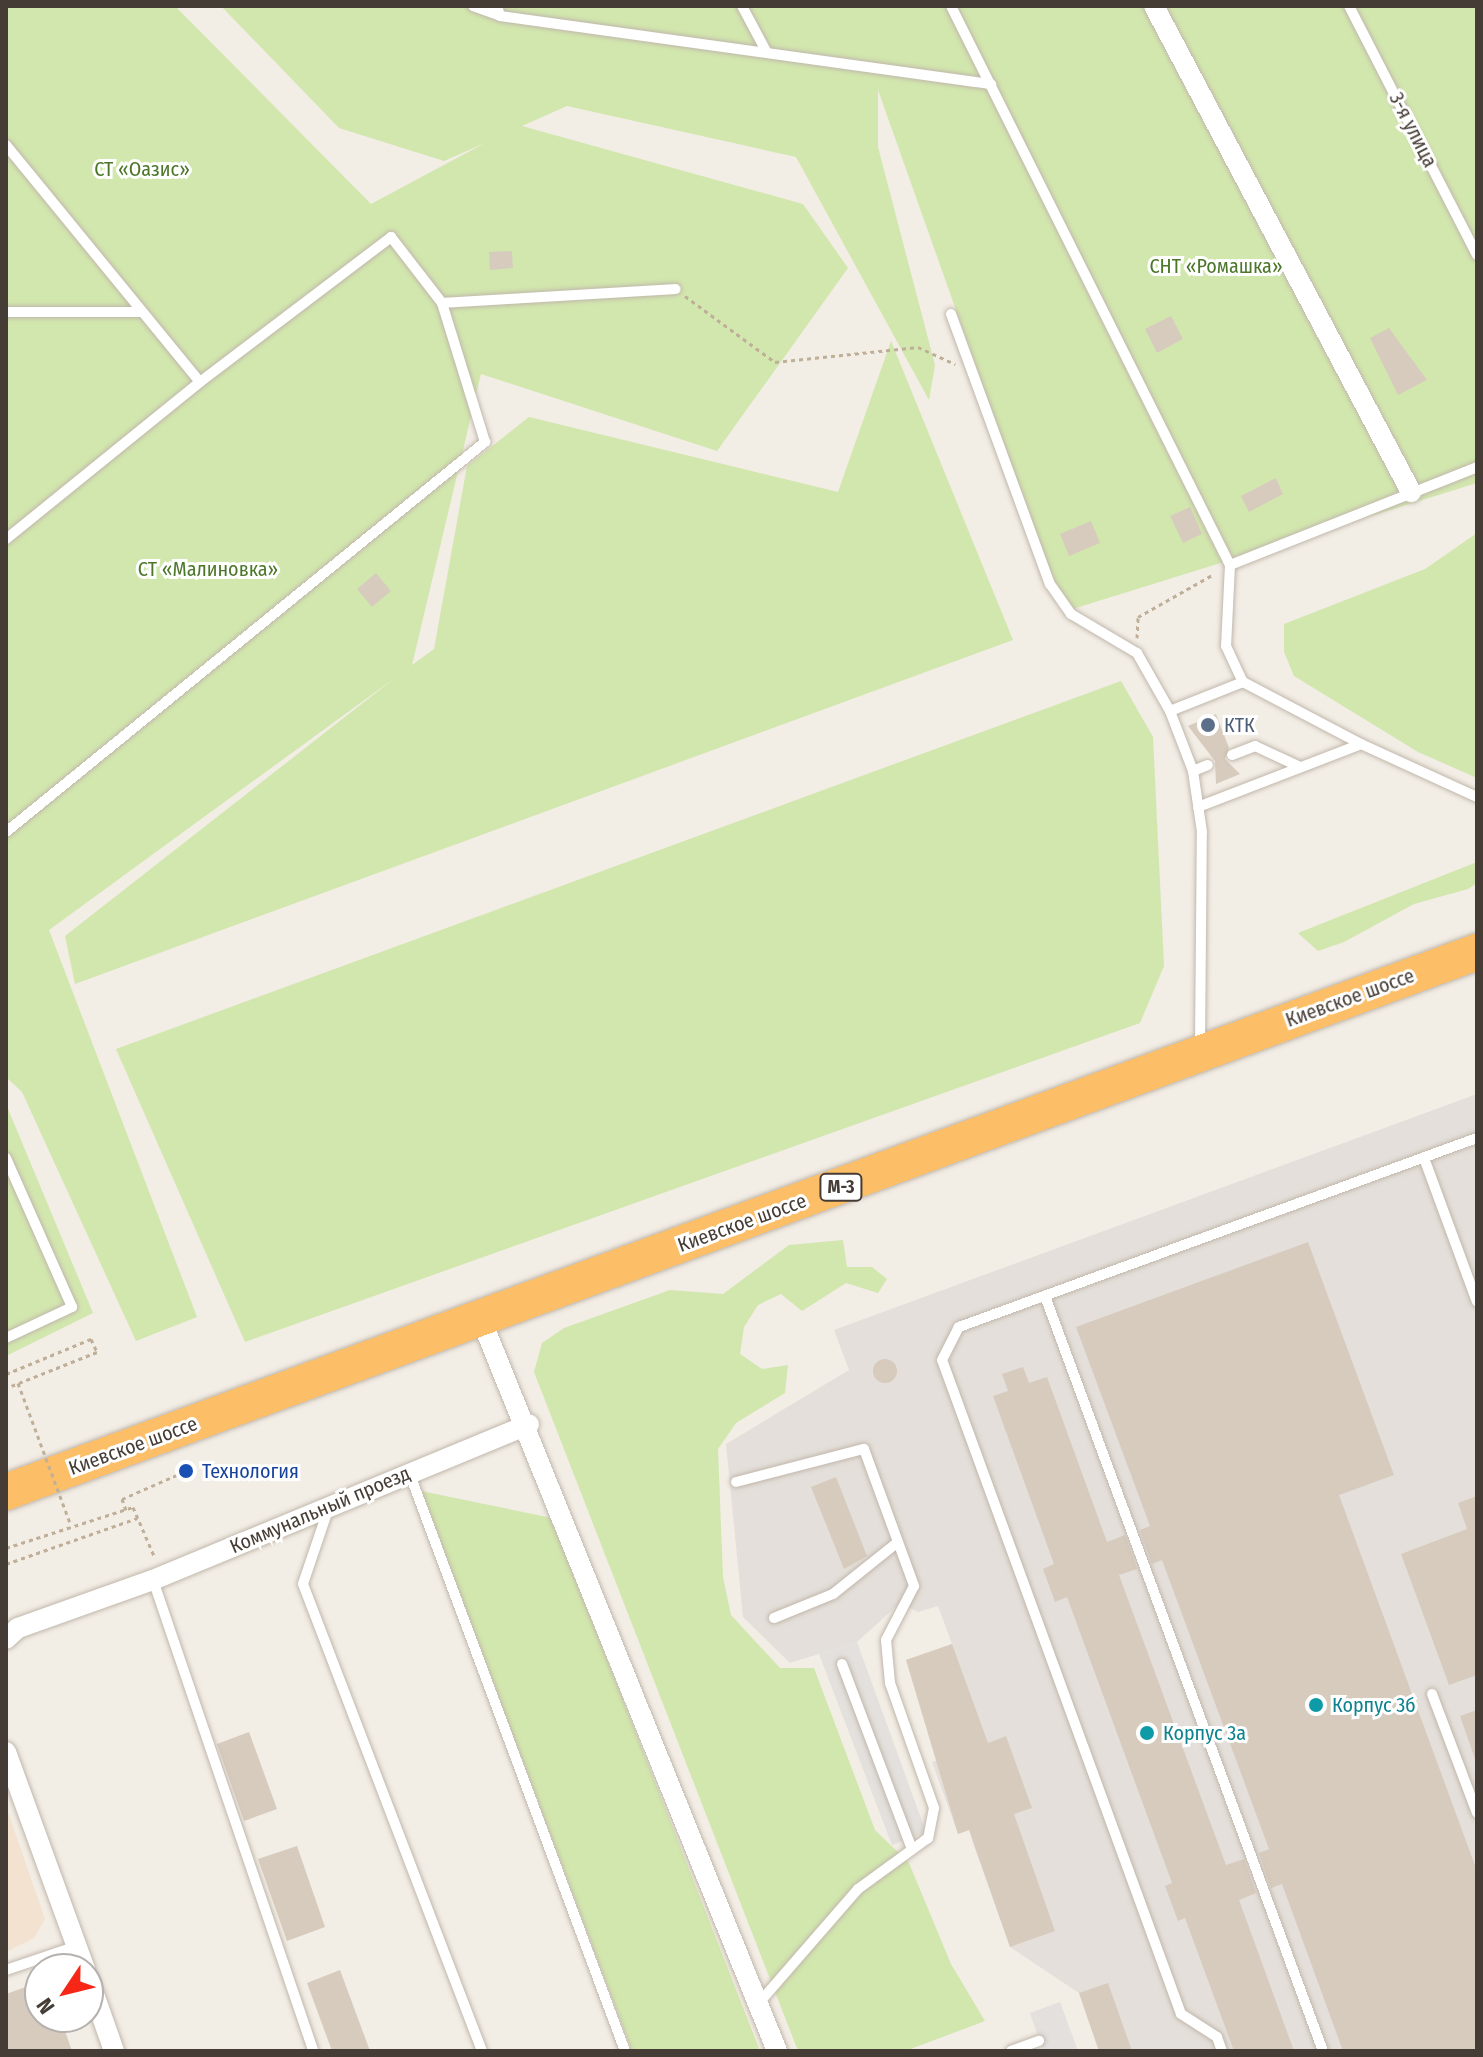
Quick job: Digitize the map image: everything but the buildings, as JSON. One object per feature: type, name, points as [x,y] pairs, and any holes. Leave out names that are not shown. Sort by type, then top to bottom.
[{"type":"highway","name":"Киевское шоссе","points":[[6,1492],[1477,952]]},
{"type":"street","points":[[1154,6],[1411,492]]},
{"type":"street","points":[[481,1319],[529,1424],[777,2051]]},
{"type":"street","name":"Коммунальный проезд","points":[[10,1630],[158,1578],[330,1504],[529,1424]]},
{"type":"street","points":[[6,1752],[79,1953]]},
{"type":"street","points":[[104,2023],[114,2051]]},
{"type":"lane","points":[[473,6],[991,84]]},
{"type":"lane","points":[[742,6],[766,51]]},
{"type":"lane","points":[[951,6],[1230,565],[1226,646],[1243,682],[1361,744],[1477,797]]},
{"type":"lane","name":"3-я улица","points":[[1349,6],[1477,255]]},
{"type":"lane","points":[[6,145],[200,382]]},
{"type":"lane","points":[[6,539],[200,382],[391,237],[442,303],[485,442],[6,832]]},
{"type":"lane","points":[[442,303],[676,289]]},
{"type":"lane","points":[[6,312],[142,312]]},
{"type":"lane","points":[[951,314],[1050,584],[1071,614],[1137,653],[1170,711],[1193,771],[1198,807],[1200,1052]]},
{"type":"lane","points":[[1230,565],[1477,467]]},
{"type":"lane","points":[[1170,711],[1243,682]]},
{"type":"lane","points":[[1198,807],[1361,744]]},
{"type":"lane","points":[[1232,755],[1255,746],[1300,767]]},
{"type":"lane","points":[[1193,771],[1208,765]]},
{"type":"lane","points":[[1222,2051],[1217,2037],[1181,2014],[942,1360],[959,1327],[1477,1138]]},
{"type":"lane","points":[[6,1158],[72,1307],[6,1338]]},
{"type":"lane","points":[[1424,1158],[1477,1302]]},
{"type":"lane","points":[[1045,1296],[1323,2051]]},
{"type":"lane","points":[[736,1482],[864,1449],[914,1586],[886,1640],[890,1683],[934,1808],[928,1838],[849,1898],[758,2004]]},
{"type":"lane","points":[[409,1472],[625,2051]]},
{"type":"lane","points":[[330,1504],[303,1584],[482,2051]]},
{"type":"lane","points":[[774,1618],[833,1594],[898,1542]]},
{"type":"lane","points":[[158,1578],[313,2051]]},
{"type":"lane","points":[[842,1664],[912,1849]]},
{"type":"lane","points":[[1432,1694],[1477,1813]]},
{"type":"lane","points":[[6,1970],[77,1946]]},
{"type":"lane","points":[[1011,2051],[1039,2041]]},
{"type":"path","points":[[676,289],[775,362],[918,347],[970,370]]},
{"type":"path","points":[[1137,653],[1138,617],[1230,565]]},
{"type":"path","points":[[6,1374],[91,1339],[97,1352],[6,1388]]},
{"type":"path","points":[[18,1383],[70,1523]]},
{"type":"path","points":[[126,1510],[122,1499],[186,1471]]},
{"type":"path","points":[[6,1548],[70,1523],[133,1507],[158,1578]]},
{"type":"path","points":[[6,1564],[137,1518]]},
{"type":"shaded area","points":[[1477,1094],[1477,2051],[1099,2051],[1079,1993],[1010,1947],[972,1840],[1017,1824],[1013,1814],[958,1834],[932,1762],[987,1742],[906,1660],[952,1644],[938,1606],[918,1612],[900,1603],[857,1642],[790,1663],[743,1617],[726,1444],[849,1370],[834,1330]]},
{"type":"shaded area","points":[[857,1642],[926,1832],[892,1845],[819,1654]]},
{"type":"shaded area","points":[[6,1806],[45,1919],[34,1938],[6,1952]]},
{"type":"shaded area","points":[[1060,2002],[1078,2051],[1043,2051],[1030,2013]]},
{"type":"green space","points":[[6,6],[175,6],[371,204],[485,143],[444,161],[339,128],[221,6],[1477,6],[1477,483],[1063,612],[878,90],[878,147],[935,365],[929,400],[796,157],[567,106],[522,126],[803,204],[848,268],[717,451],[481,374],[412,665],[434,649],[467,466],[529,417],[838,492],[891,341],[1013,640],[75,984],[65,936],[396,677],[49,930],[197,1317],[136,1341],[22,1092],[6,1077]]},
{"type":"green space","points":[[1477,533],[1477,778],[1418,752],[1294,676],[1284,652],[1284,624],[1425,569]]},
{"type":"green space","points":[[1121,681],[1153,737],[1164,966],[1140,1023],[245,1342],[116,1049]]},
{"type":"green space","points":[[1477,862],[1477,883],[1468,889],[1414,904],[1344,942],[1318,951],[1298,933]]},
{"type":"green space","points":[[6,1104],[93,1313],[6,1356]]},
{"type":"green space","points":[[843,1240],[847,1267],[872,1267],[887,1279],[878,1293],[846,1283],[802,1311],[781,1294],[758,1305],[744,1327],[740,1354],[762,1369],[788,1365],[785,1393],[736,1423],[718,1449],[723,1577],[731,1615],[780,1668],[814,1668],[875,1830],[909,1863],[951,1964],[985,2021],[905,2051],[798,2051],[534,1372],[542,1343],[564,1328],[670,1290],[723,1294],[789,1245]]},
{"type":"green space","points":[[421,1491],[552,1518],[760,2051],[632,2051]]},
{"type":"place","name":"КТК","points":[[1208,725]]},
{"type":"place","name":"Технология","points":[[186,1471]]},
{"type":"place","name":"Корпус 3б","points":[[1316,1705]]},
{"type":"place","name":"Корпус 3a","points":[[1147,1733]]},
{"type":"park label","name":"СТ «Оазис»","points":[[142,169]]},
{"type":"park label","name":"СНТ «Ромашка»","points":[[1216,266]]},
{"type":"park label","name":"СТ «Малиновка»","points":[[208,569]]}]
